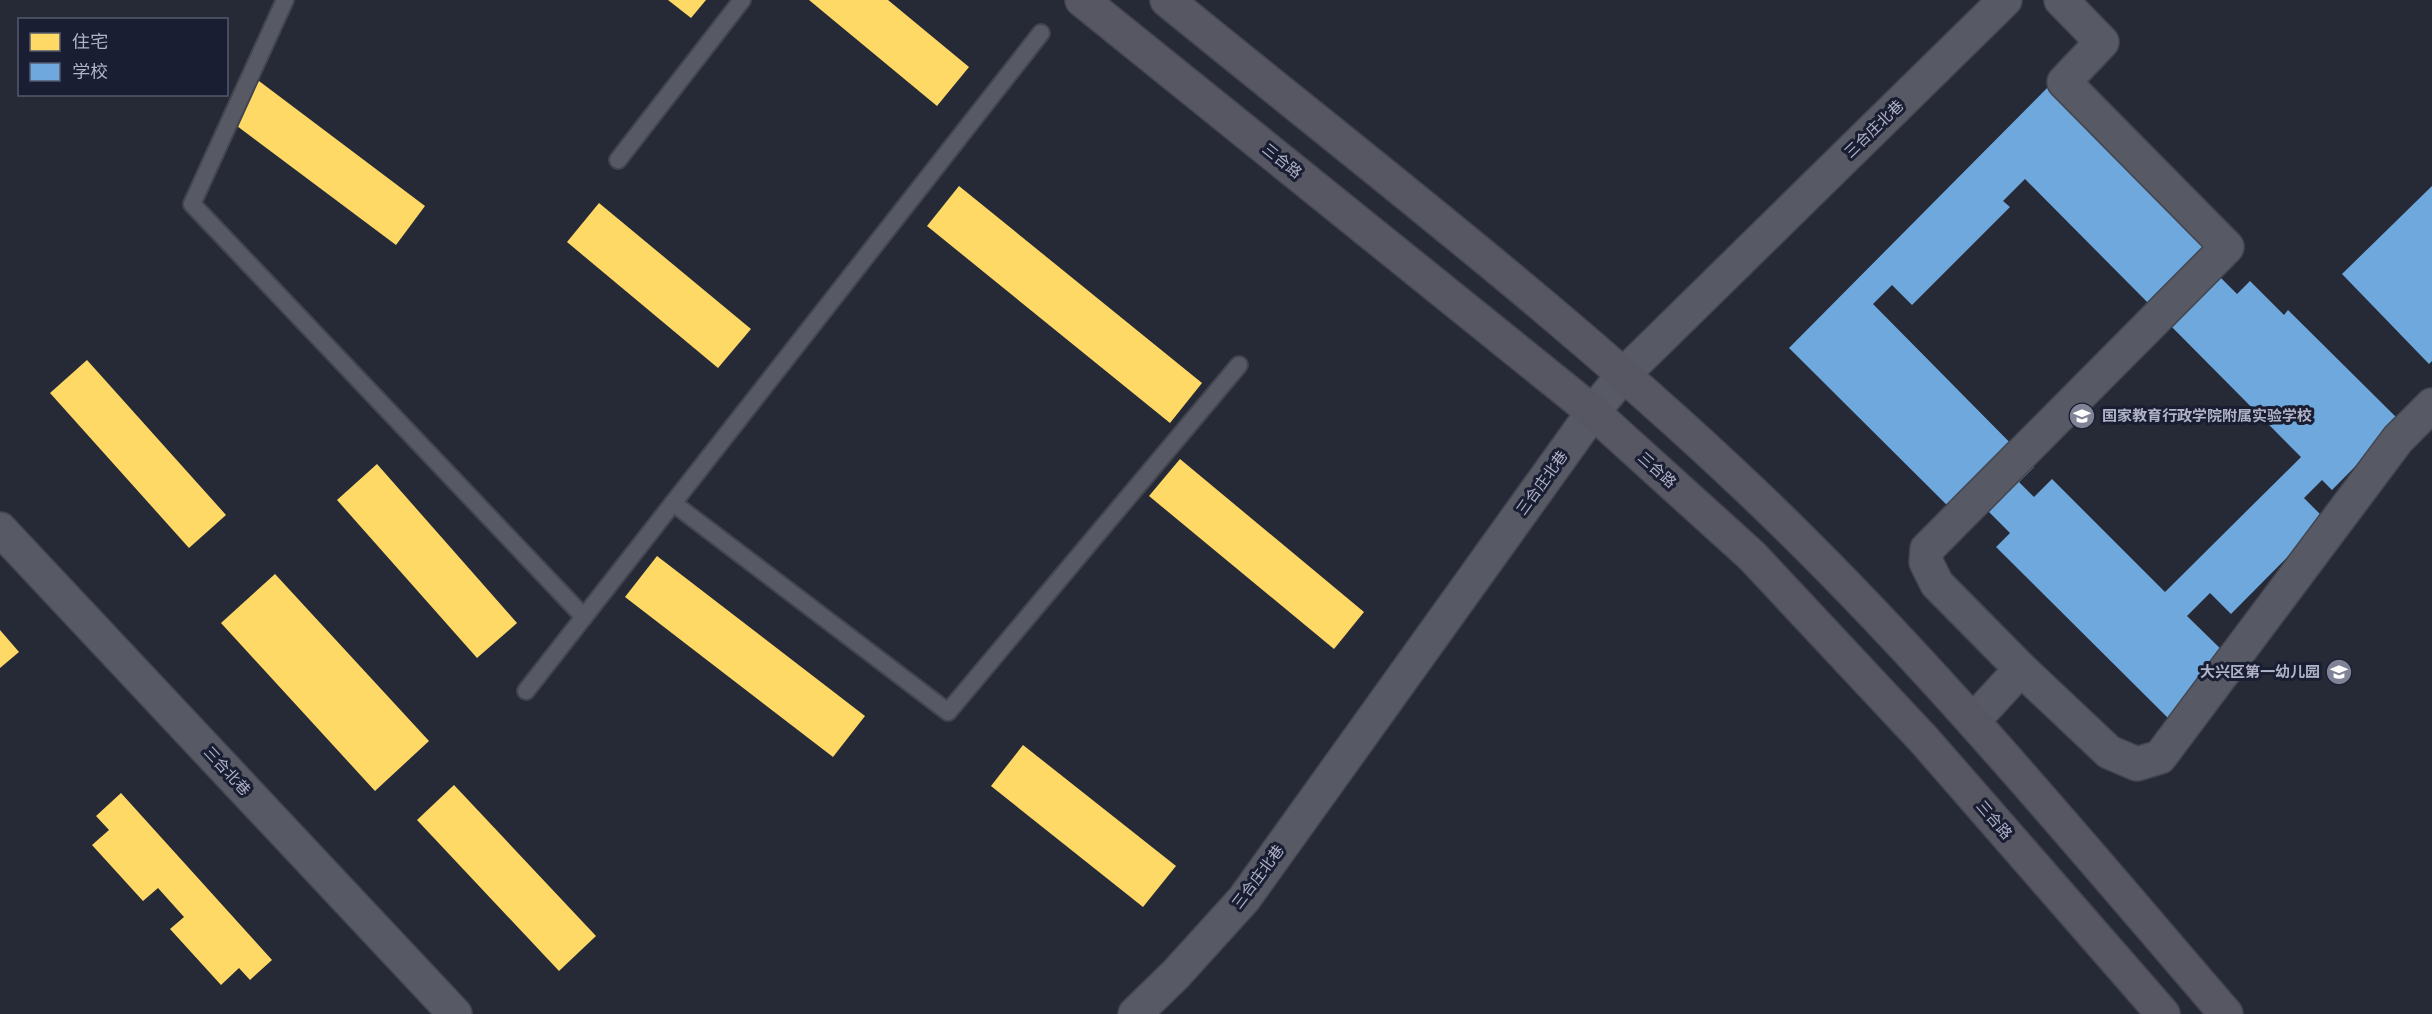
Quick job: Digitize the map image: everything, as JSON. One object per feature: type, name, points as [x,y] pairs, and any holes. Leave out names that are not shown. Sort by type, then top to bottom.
[{"type":"street","name":"三合路","points":[[1082,0],[1593,412],[1760,564],[1924,741],[2163,1014]]},
{"type":"street","points":[[1167,0],[1624,374],[1751,491],[1878,619],[1973,721],[2226,1014]]},
{"type":"street","name":"三合庄北巷","points":[[1135,1014],[1176,974],[1244,899],[1593,412],[1624,374],[2005,0]]},
{"type":"street","points":[[2061,0],[2102,42],[2064,82],[2227,246],[1927,549],[1926,562],[1937,584],[2021,669],[2109,752],[2137,764],[2160,757],[2398,439],[2432,405]]},
{"type":"street","name":"三合北巷","points":[[0,529],[455,1014]]},
{"type":"street","points":[[1973,721],[2021,669]]},
{"type":"lane","points":[[285,0],[192,204],[584,617]]},
{"type":"lane","points":[[618,160],[742,0]]},
{"type":"lane","points":[[526,691],[1041,33]]},
{"type":"lane","points":[[673,503],[948,712],[1239,365]]},
{"type":"building: 住宅","points":[[668,0],[706,0],[691,18]]},
{"type":"building: 住宅","points":[[809,0],[888,0],[969,67],[937,106]]},
{"type":"building: 住宅","points":[[259,81],[425,206],[396,245],[229,120]]},
{"type":"building: 住宅","points":[[959,186],[1202,383],[1170,423],[927,226]]},
{"type":"building: 住宅","points":[[599,203],[751,329],[718,368],[567,242]]},
{"type":"building: 住宅","points":[[87,360],[226,515],[189,548],[50,393]]},
{"type":"building: 住宅","points":[[1180,459],[1364,612],[1334,649],[1149,496]]},
{"type":"building: 住宅","points":[[377,464],[517,623],[477,658],[337,500]]},
{"type":"building: 住宅","points":[[657,556],[865,716],[833,757],[625,597]]},
{"type":"building: 住宅","points":[[275,574],[429,741],[375,791],[221,623]]},
{"type":"building: 住宅","points":[[0,630],[19,652],[0,668]]},
{"type":"building: 住宅","points":[[1023,745],[1176,866],[1143,907],[991,786]]},
{"type":"building: 住宅","points":[[454,785],[596,936],[559,971],[417,820]]},
{"type":"building: 住宅","points":[[121,793],[272,960],[250,980],[239,968],[221,985],[170,929],[184,917],[158,888],[143,901],[92,845],[109,830],[96,816]]},
{"type":"building: 学校","points":[[2054,81],[2169,196],[2160,204],[2221,263],[2213,270],[2237,294],[2250,281],[2284,315],[2288,310],[2400,421],[2332,490],[2322,480],[2304,498],[2325,519],[2231,614],[2210,593],[2187,616],[2229,657],[2168,718],[1996,547],[2010,533],[1985,508],[1968,526],[1789,348]],"holes":[[[2025,179],[2301,457],[2165,592],[2052,479],[2034,497],[2019,482],[2034,467],[1873,304],[1892,285],[1912,305],[2010,207],[2003,201]]]},
{"type":"building: 学校","points":[[2432,186],[2432,361],[2429,364],[2342,274]]},
{"type":"place","name":"国家教育行政学院附属实验学校","points":[[2082,416]]},
{"type":"place","name":"大兴区第一幼儿园","points":[[2339,672]]}]
